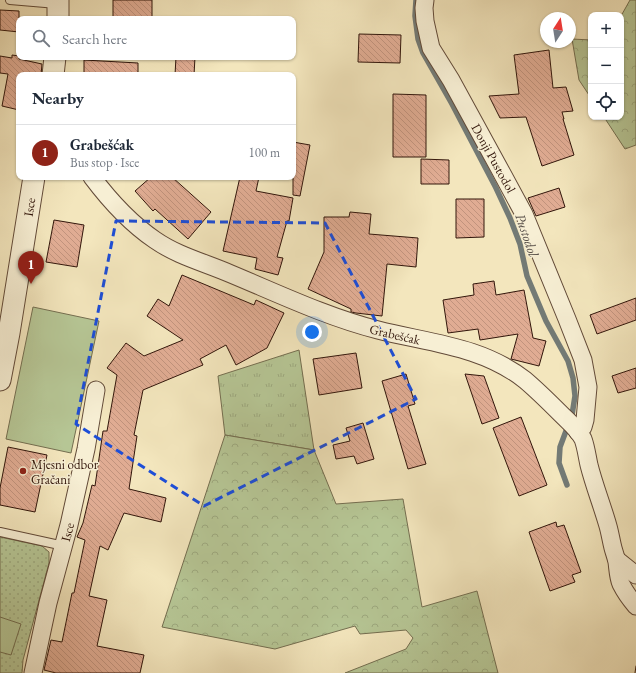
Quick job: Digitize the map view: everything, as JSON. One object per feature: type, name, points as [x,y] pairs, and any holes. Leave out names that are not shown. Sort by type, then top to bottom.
[{"type":"street","name":"Donji Pustodol","points":[[425,0],[425,21],[431,48],[454,86],[524,214],[583,360],[588,387],[585,420],[583,427],[571,424]]},
{"type":"street","points":[[53,72],[55,60]]},
{"type":"street","name":"Isce","points":[[0,380],[33,180]]},
{"type":"street","name":"Grabešćak","points":[[94,180],[109,199],[134,225],[158,242],[177,252],[313,308],[364,327],[472,352],[509,368],[526,381],[571,424],[582,438],[617,560],[619,578],[621,584],[636,606]]},
{"type":"street","name":"Isce","points":[[33,673],[48,603],[64,546],[86,450],[96,390]]},
{"type":"street","points":[[617,560],[636,575]]},
{"type":"lane","points":[[10,0],[58,8]]},
{"type":"lane","points":[[0,532],[64,546]]},
{"type":"highlighted area","points":[[116,221],[325,223],[416,399],[204,506],[76,424]]},
{"type":"green space","points":[[630,0],[636,0],[636,145],[625,149],[606,120],[624,120],[623,12]]},
{"type":"green space","points":[[576,39],[588,40],[588,94],[579,80],[574,48],[576,48]]},
{"type":"green space","points":[[33,307],[99,321],[71,453],[6,439]]},
{"type":"green space","points":[[299,350],[314,450],[225,435],[218,376]]},
{"type":"green space","points":[[225,435],[314,450],[336,504],[403,499],[422,607],[477,591],[498,673],[345,673],[406,649],[413,638],[406,630],[360,634],[355,626],[275,649],[162,627]]},
{"type":"green space","points":[[0,537],[42,546],[49,552],[49,563],[23,660],[22,673],[0,673]]},
{"type":"green space","points":[[0,617],[21,624],[11,655],[0,652]]},
{"type":"building","points":[[113,0],[152,0],[152,16],[113,16]]},
{"type":"building","points":[[0,10],[19,11],[19,16],[16,16],[16,32],[0,30]]},
{"type":"building","points":[[359,34],[401,35],[400,63],[358,62]]},
{"type":"building","points":[[549,50],[553,88],[566,87],[573,111],[562,112],[574,155],[542,166],[526,117],[500,118],[489,96],[519,94],[514,55]]},
{"type":"building","points":[[12,55],[16,56],[16,60],[42,64],[41,72],[16,72],[16,109],[2,106],[8,74],[0,73],[0,56],[12,58]]},
{"type":"building","points":[[84,60],[138,63],[138,72],[84,72]]},
{"type":"building","points":[[176,60],[195,60],[194,72],[175,72]]},
{"type":"building","points":[[393,94],[426,95],[426,157],[393,157]]},
{"type":"building","points":[[296,143],[310,145],[300,196],[293,195],[293,180],[296,180]]},
{"type":"building","points":[[421,159],[449,160],[449,184],[421,184]]},
{"type":"building","points":[[148,180],[175,180],[211,212],[188,239],[155,209],[153,211],[135,191]]},
{"type":"building","points":[[239,180],[258,180],[256,191],[293,198],[289,221],[287,221],[277,257],[283,258],[278,275],[255,269],[257,258],[223,251]]},
{"type":"building","points":[[559,188],[565,207],[536,216],[528,198]]},
{"type":"building","points":[[456,199],[484,199],[484,237],[456,238]]},
{"type":"building","points":[[350,212],[371,214],[369,234],[418,238],[416,267],[387,264],[382,316],[351,312],[351,309],[308,289],[324,252],[324,217],[349,217]]},
{"type":"building","points":[[54,220],[84,225],[77,267],[46,262]]},
{"type":"building","points":[[182,275],[254,305],[256,300],[284,313],[267,348],[236,365],[226,345],[200,359],[203,365],[143,390],[134,435],[137,436],[129,489],[166,498],[161,522],[124,513],[108,550],[100,546],[89,596],[107,600],[97,646],[144,655],[140,673],[56,673],[44,670],[51,640],[62,642],[72,593],[74,593],[85,540],[77,537],[83,523],[92,485],[95,486],[103,431],[107,431],[117,375],[107,368],[126,343],[144,356],[183,340],[147,316],[158,299],[169,306]]},
{"type":"building","points":[[494,281],[496,295],[524,290],[533,338],[546,341],[539,366],[511,359],[518,334],[480,340],[478,329],[448,333],[443,300],[474,295],[473,284]]},
{"type":"building","points":[[636,298],[636,320],[597,334],[590,315]]},
{"type":"building","points":[[356,353],[362,388],[319,395],[313,359]]},
{"type":"building","points":[[636,368],[636,388],[618,393],[612,376]]},
{"type":"building","points":[[406,374],[415,404],[408,406],[426,464],[408,469],[382,381]]},
{"type":"building","points":[[465,374],[484,376],[499,418],[482,424]]},
{"type":"building","points":[[521,417],[547,485],[519,496],[493,428]]},
{"type":"building","points":[[363,423],[374,459],[357,464],[354,456],[336,459],[333,445],[350,441],[346,428]]},
{"type":"building","name":"Mjesni odbor Gračani","points":[[8,447],[47,455],[35,512],[0,505],[0,488]]},
{"type":"building","points":[[556,522],[557,527],[564,525],[581,572],[572,575],[575,582],[550,591],[529,532]]},
{"type":"waterway","name":"Pustodol","points":[[416,0],[415,16],[418,39],[423,53],[452,104],[496,188],[520,244],[527,276],[546,321],[568,361],[573,378],[575,396],[572,415],[560,447],[559,463],[567,485]]},
{"type":"tram line","points":[[635,673],[636,666]]},
{"type":"place","name":"Grabešćak","points":[[31,284]]},
{"type":"place","name":"Mjesni odbor Gračani","points":[[23,471]]}]
